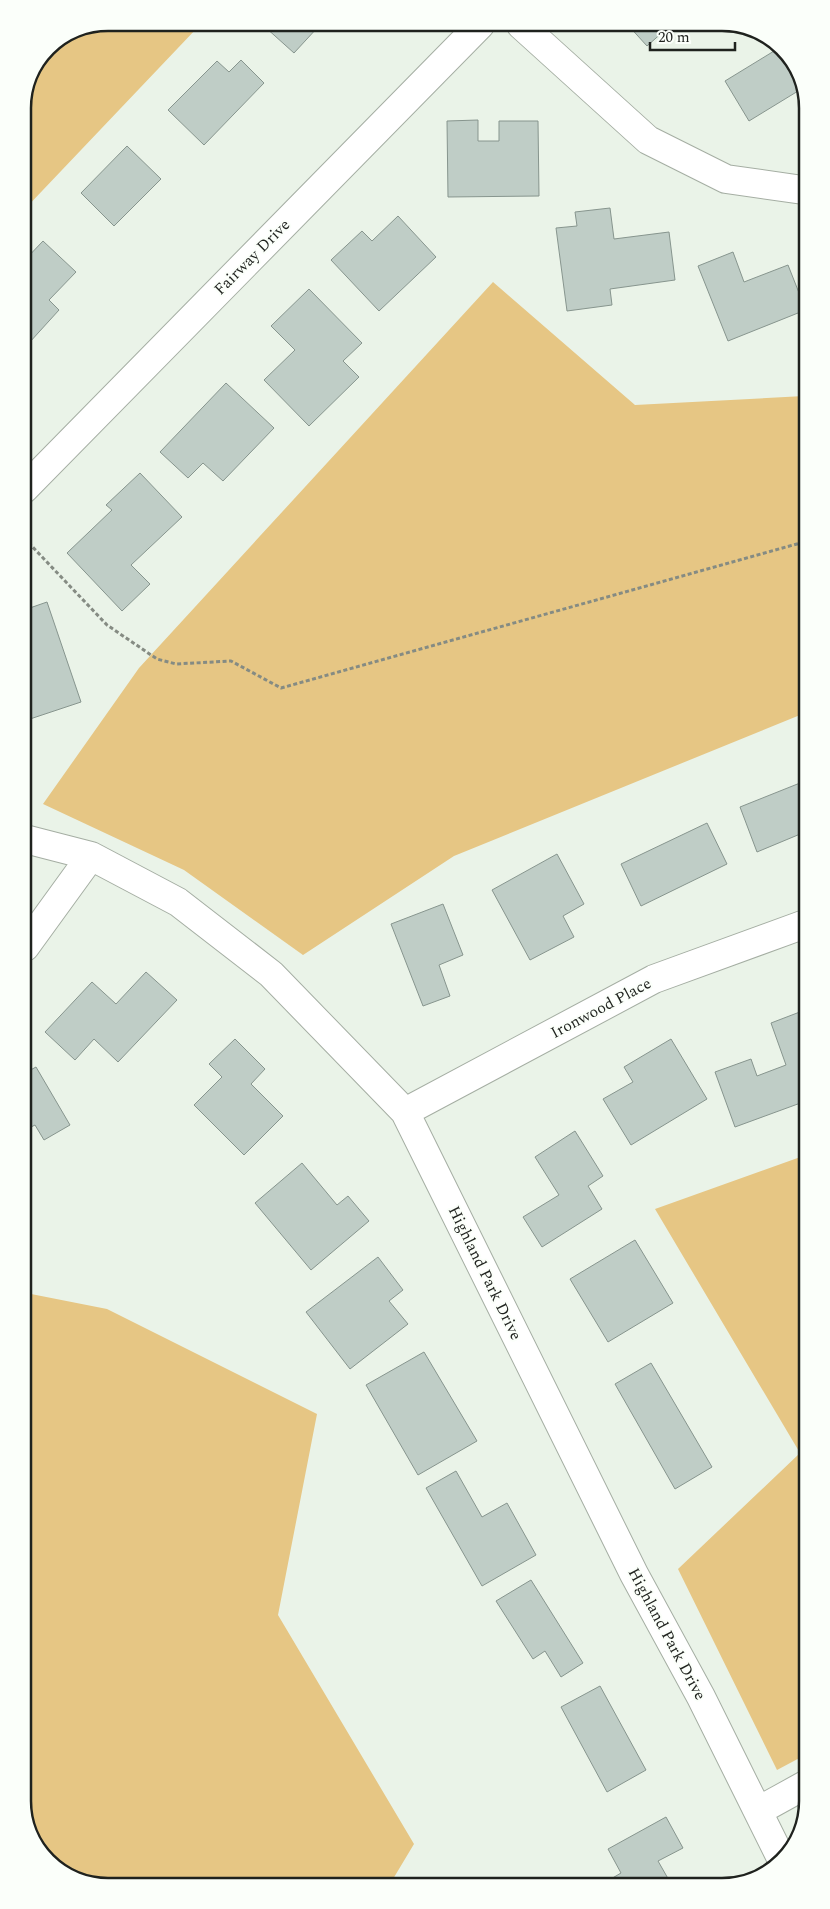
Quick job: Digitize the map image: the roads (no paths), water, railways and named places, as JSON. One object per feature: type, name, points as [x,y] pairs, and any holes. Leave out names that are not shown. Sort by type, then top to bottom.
[{"type":"street","name":"Fairway Drive","points":[[31,482],[474,31]]},
{"type":"street","points":[[527,31],[648,140],[726,179],[799,189]]},
{"type":"street","name":"Highland Park Drive","points":[[31,841],[91,856],[178,902],[271,974],[405,1112],[634,1574],[701,1697],[779,1853]]},
{"type":"street","points":[[31,939],[91,856]]},
{"type":"street","name":"Ironwood Place","points":[[405,1112],[654,979],[799,926]]},
{"type":"street","points":[[758,1811],[799,1789]]}]
